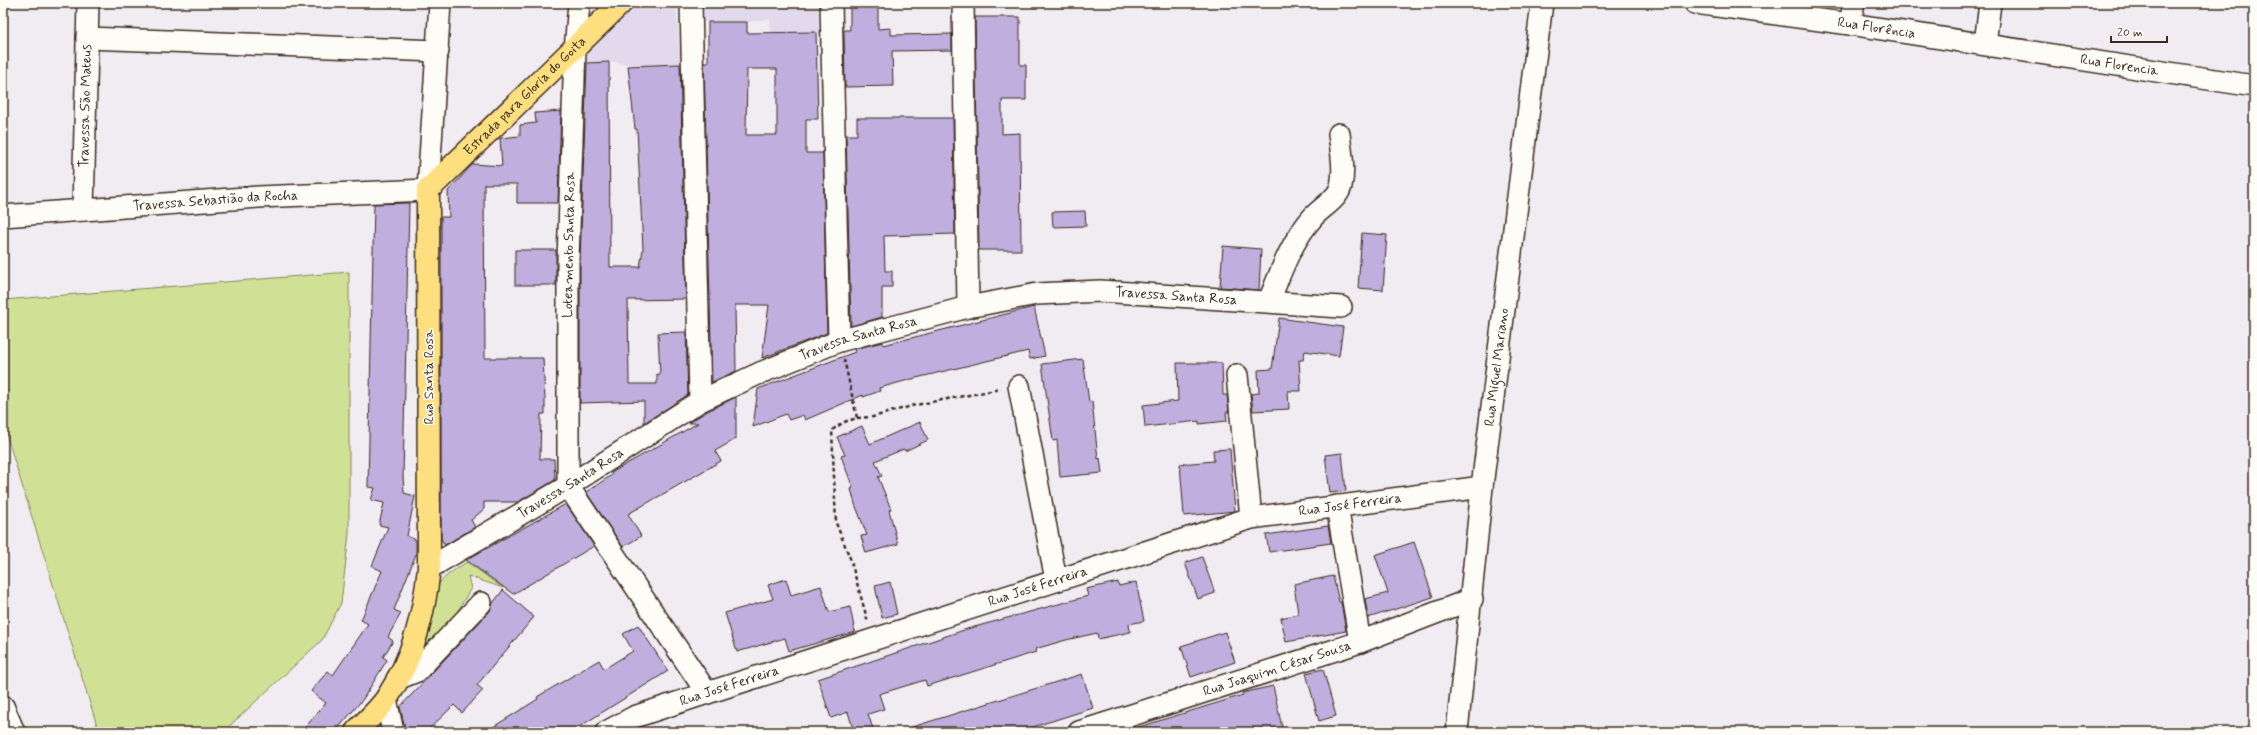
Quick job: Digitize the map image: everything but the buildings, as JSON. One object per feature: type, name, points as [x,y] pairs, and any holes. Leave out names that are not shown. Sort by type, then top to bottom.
[{"type":"main road","name":"Estrada para Gloria do Goita","points":[[428,190],[575,50],[621,3]]},
{"type":"main road","name":"Rua Santa Rosa","points":[[356,732],[386,699],[409,657],[418,632],[426,600],[429,568],[428,190]]},
{"type":"street","name":"Travessa São Mateus","points":[[84,210],[88,3]]},
{"type":"street","name":"Rua Santa Rosa","points":[[428,190],[440,3]]},
{"type":"street","name":"Loteamento Santa Rosa","points":[[568,486],[568,261],[575,50],[579,3]]},
{"type":"street","points":[[691,3],[700,401]]},
{"type":"street","points":[[831,3],[839,341]]},
{"type":"street","points":[[963,3],[968,307]]},
{"type":"street","name":"Rua Miguel Mariano","points":[[1457,732],[1472,599],[1482,487],[1542,3]]},
{"type":"street","points":[[1850,24],[1854,3]]},
{"type":"street","points":[[1985,44],[1990,3]]},
{"type":"street","name":"Rua Florência","points":[[1708,4],[1985,44]]},
{"type":"street","points":[[87,38],[438,52]]},
{"type":"street","name":"Rua Florencia","points":[[1985,44],[2254,86]]},
{"type":"street","points":[[1269,301],[1291,247],[1313,217],[1336,195],[1341,187],[1342,171],[1339,134]]},
{"type":"street","name":"Travessa Sebastião da Rocha","points":[[3,216],[258,196],[428,190]]},
{"type":"street","name":"Travessa Santa Rosa","points":[[429,568],[568,486],[700,401],[760,372],[839,341],[968,307],[1037,294],[1100,291],[1269,301],[1341,307]]},
{"type":"street","points":[[1237,375],[1251,518]]},
{"type":"street","points":[[1019,386],[1056,580]]},
{"type":"street","points":[[568,486],[707,693]]},
{"type":"street","name":"Rua José Ferreira","points":[[606,732],[636,725],[707,693],[1251,518],[1482,487]]},
{"type":"street","points":[[1337,506],[1360,642]]},
{"type":"street","name":"Rua Joaquim César Sousa","points":[[1079,732],[1360,642],[1472,599]]},
{"type":"street","points":[[397,679],[417,672],[481,603]]},
{"type":"street","points":[[386,699],[393,732]]},
{"type":"street","points":[[3,706],[14,732]]},
{"type":"path","points":[[839,341],[857,418]]},
{"type":"path","points":[[872,639],[850,558],[836,523],[832,430],[844,422],[857,418],[873,417],[915,404],[1019,386]]},
{"type":"shaded area","points":[[625,3],[676,3],[681,64],[635,65],[614,62],[567,63]]},
{"type":"shaded area","points":[[704,3],[818,3],[819,33],[771,33],[770,19],[747,22],[704,22]]},
{"type":"green space","points":[[349,272],[349,534],[341,603],[322,640],[223,732],[99,732],[3,424],[3,300]]},
{"type":"green space","points":[[467,562],[503,588],[468,576],[471,588],[456,614],[429,644],[425,642],[432,594],[444,579]]}]
